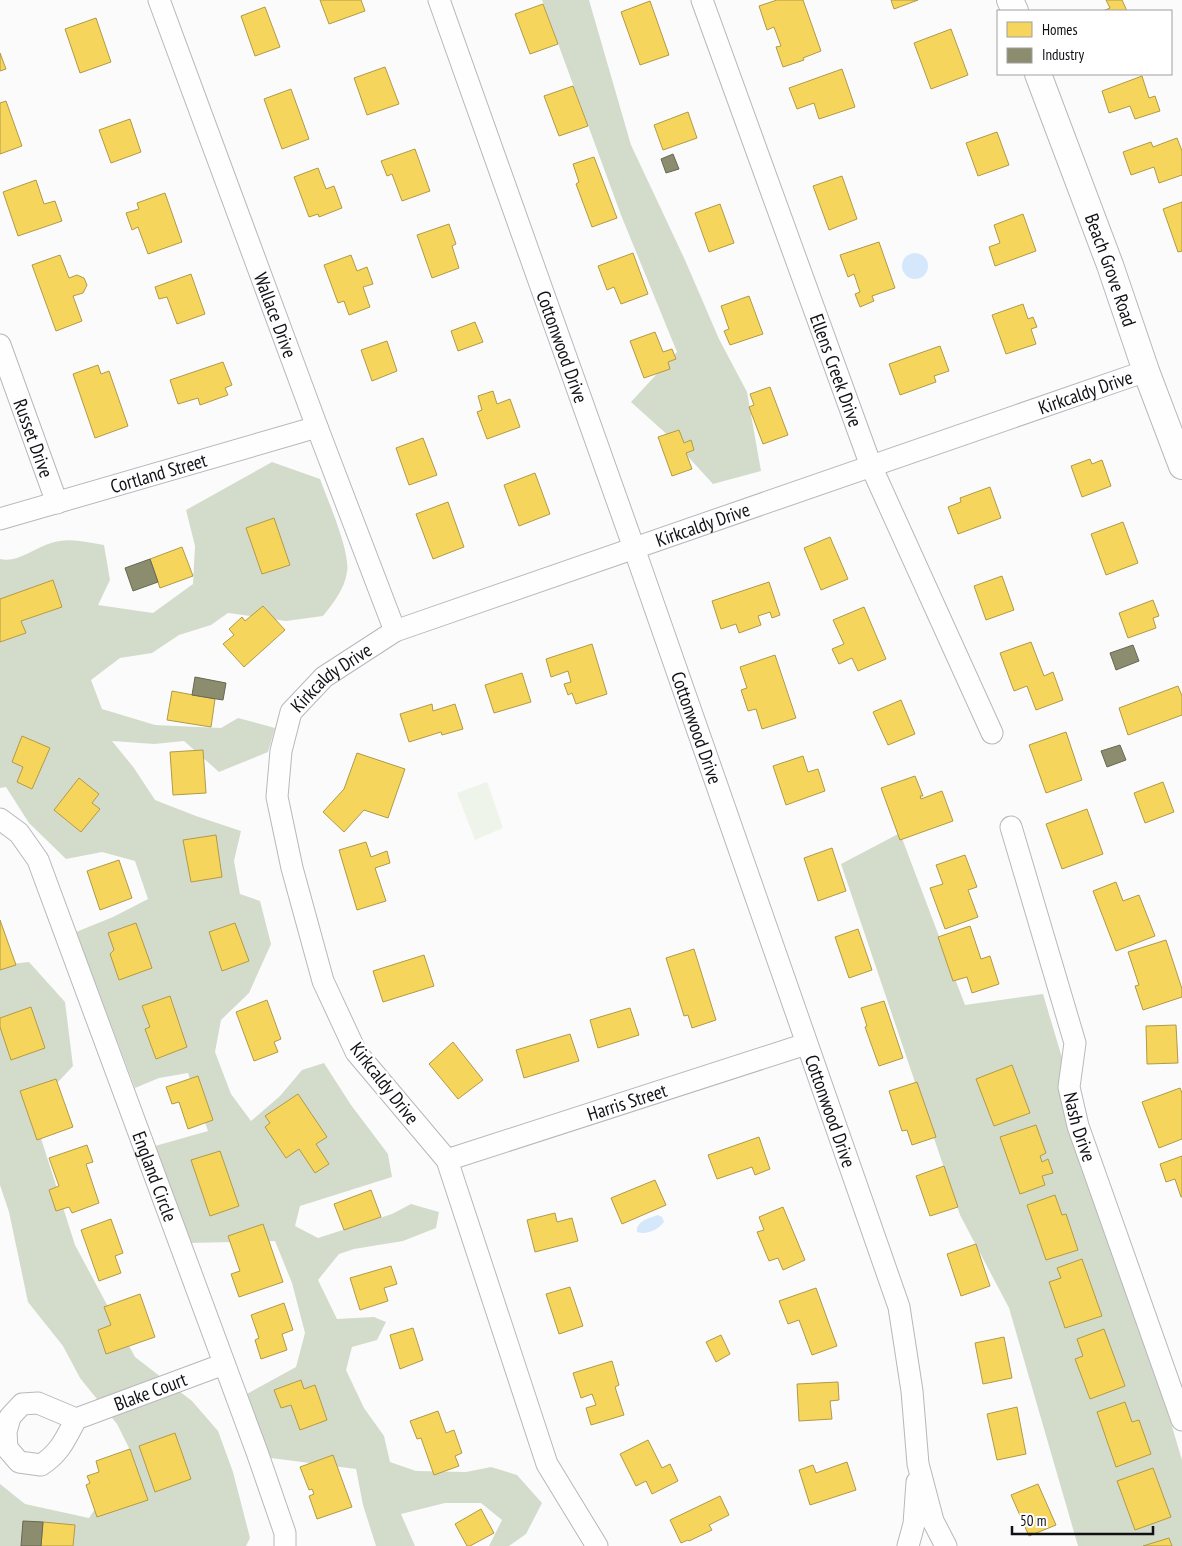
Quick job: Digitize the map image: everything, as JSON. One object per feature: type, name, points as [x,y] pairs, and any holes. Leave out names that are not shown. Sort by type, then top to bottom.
[{"type":"street","name":"Wallace Drive","points":[[159,0],[317,427],[395,631]]},
{"type":"street","name":"Cottonwood Drive","points":[[439,0],[634,548],[899,1306],[912,1390],[918,1464],[914,1524],[908,1546]]},
{"type":"street","name":"Ellens Creek Drive","points":[[702,0],[871,466],[992,733]]},
{"type":"street","name":"Beach Grove Road","points":[[1038,75],[1110,265],[1146,371],[1182,466]]},
{"type":"street","name":"Russet Drive","points":[[0,345],[57,503]]},
{"type":"street","name":"Kirkcaldy Drive","points":[[597,1546],[547,1464],[447,1160],[356,1052],[323,981],[292,868],[277,797],[281,751],[291,712],[324,677],[395,631],[1146,371]]},
{"type":"street","name":"Cortland Street","points":[[0,519],[317,427]]},
{"type":"street","name":"England Circle","points":[[0,819],[20,833],[38,860],[270,1488],[284,1533],[285,1546]]},
{"type":"street","name":"Nash Drive","points":[[1011,827],[1075,1043],[1068,1087],[1078,1126],[1182,1420]]},
{"type":"street","name":"Harris Street","points":[[447,1160],[806,1044]]},
{"type":"street","name":"Blake Court","points":[[76,1419],[224,1364]]},
{"type":"street","name":"Cottonwood Drive","points":[[918,1464],[933,1521],[946,1546]]},
{"type":"shaded area","points":[[487,782],[503,828],[475,840],[457,793]]},
{"type":"green space","points":[[542,0],[589,0],[631,145],[685,260],[719,339],[747,392],[761,471],[713,484],[671,438],[631,402],[677,352],[621,215]]},
{"type":"green space","points":[[272,462],[320,479],[338,525],[345,552],[347,572],[341,590],[323,616],[286,621],[228,613],[211,625],[179,635],[152,653],[120,658],[91,680],[102,709],[155,725],[221,728],[238,718],[275,728],[268,752],[219,772],[184,741],[154,744],[112,741],[134,768],[155,800],[241,831],[234,861],[240,894],[260,901],[271,944],[249,993],[221,1020],[215,1052],[231,1094],[251,1121],[280,1096],[302,1070],[324,1063],[351,1105],[388,1154],[392,1177],[300,1206],[295,1226],[318,1238],[392,1214],[411,1204],[439,1212],[436,1228],[403,1241],[354,1249],[339,1254],[318,1280],[337,1319],[374,1317],[386,1322],[377,1340],[352,1347],[346,1370],[364,1408],[384,1436],[390,1462],[416,1471],[466,1472],[491,1467],[517,1475],[542,1503],[526,1534],[509,1546],[489,1546],[502,1520],[481,1503],[445,1503],[401,1514],[415,1546],[376,1546],[363,1505],[356,1469],[271,1458],[245,1395],[296,1367],[305,1333],[292,1283],[275,1241],[189,1243],[155,1146],[208,1131],[188,1073],[159,1078],[135,1088],[76,932],[113,917],[148,899],[135,861],[102,852],[66,859],[29,823],[6,787],[0,788],[0,559],[7,560],[20,557],[45,545],[64,540],[104,545],[110,580],[98,605],[153,613],[193,584],[195,546],[186,510]]},
{"type":"green space","points":[[900,833],[965,1005],[1043,994],[1182,1460],[1182,1546],[1078,1546],[1009,1308],[960,1215],[841,864]]},
{"type":"green space","points":[[29,962],[65,1002],[73,1066],[32,1110],[75,1245],[135,1357],[192,1401],[218,1431],[233,1472],[250,1538],[246,1546],[0,1546],[0,1484],[25,1504],[89,1518],[132,1454],[117,1424],[80,1378],[63,1346],[28,1302],[9,1212],[0,1185],[0,965]]},
{"type":"water","points":[[915,253],[924,257],[928,266],[924,275],[915,279],[906,275],[902,266],[906,257]]},
{"type":"water","points":[[658,1215],[662,1217],[664,1222],[658,1227],[649,1232],[637,1232],[637,1228],[641,1223]]},
{"type":"building: Homes","points":[[320,0],[361,0],[365,11],[329,24]]},
{"type":"building: Homes","points":[[777,0],[803,0],[821,51],[803,58],[804,60],[783,67],[776,47],[781,46],[774,27],[767,30],[759,6]]},
{"type":"building: Homes","points":[[891,0],[918,0],[894,9]]},
{"type":"building: Homes","points":[[1106,0],[1122,0],[1127,10],[1105,10],[1110,8]]},
{"type":"building: Homes","points":[[650,1],[669,55],[640,65],[621,12]]},
{"type":"building: Homes","points":[[543,4],[558,44],[530,54],[515,14]]},
{"type":"building: Homes","points":[[265,7],[280,47],[255,56],[241,16]]},
{"type":"building: Homes","points":[[96,18],[111,62],[80,73],[65,29]]},
{"type":"building: Homes","points":[[951,29],[968,75],[931,89],[914,43]]},
{"type":"building: Homes","points":[[0,53],[6,69],[0,71]]},
{"type":"building: Homes","points":[[385,67],[399,104],[367,115],[354,78]]},
{"type":"building: Homes","points":[[842,69],[855,107],[819,119],[814,103],[797,109],[789,88]]},
{"type":"building: Homes","points":[[1142,76],[1149,98],[1155,96],[1160,111],[1135,119],[1130,106],[1109,113],[1102,91]]},
{"type":"building: Homes","points":[[573,86],[588,126],[559,136],[544,96]]},
{"type":"building: Homes","points":[[291,89],[309,139],[282,149],[264,99]]},
{"type":"building: Homes","points":[[6,101],[22,146],[0,154],[0,103]]},
{"type":"building: Homes","points":[[688,112],[697,138],[663,150],[654,125]]},
{"type":"building: Homes","points":[[130,119],[141,152],[111,163],[99,130]]},
{"type":"building: Homes","points":[[997,132],[1009,165],[978,176],[966,143]]},
{"type":"building: Homes","points":[[1177,138],[1182,151],[1182,175],[1159,183],[1154,167],[1131,175],[1123,152],[1151,142],[1153,147]]},
{"type":"building: Homes","points":[[415,149],[430,191],[402,201],[392,174],[387,176],[381,161]]},
{"type":"building: Homes","points":[[594,157],[617,218],[592,227],[576,184],[579,182],[573,164]]},
{"type":"building: Homes","points":[[318,168],[326,189],[334,186],[342,208],[319,217],[318,214],[309,217],[294,177]]},
{"type":"building: Homes","points":[[842,176],[857,219],[829,230],[813,186]]},
{"type":"building: Homes","points":[[36,180],[44,204],[55,201],[62,221],[18,236],[3,192]]},
{"type":"building: Homes","points":[[165,193],[182,242],[148,254],[138,227],[132,230],[126,213],[139,209],[137,203]]},
{"type":"building: Homes","points":[[1182,202],[1182,251],[1178,252],[1163,209]]},
{"type":"building: Homes","points":[[720,204],[734,243],[709,252],[695,213]]},
{"type":"building: Homes","points":[[1023,214],[1036,251],[995,266],[989,247],[1000,243],[994,225]]},
{"type":"building: Homes","points":[[449,224],[456,244],[452,246],[459,268],[432,278],[417,235]]},
{"type":"building: Homes","points":[[879,242],[895,288],[872,296],[874,301],[860,307],[855,294],[860,292],[854,274],[848,277],[840,255]]},
{"type":"building: Homes","points":[[633,253],[648,294],[621,304],[614,287],[607,290],[598,266]]},
{"type":"building: Homes","points":[[60,255],[69,278],[77,275],[84,278],[87,285],[83,293],[73,296],[82,321],[56,331],[32,265]]},
{"type":"building: Homes","points":[[351,255],[357,271],[367,267],[373,284],[363,287],[370,307],[349,315],[344,301],[338,303],[324,265]]},
{"type":"building: Homes","points":[[191,274],[205,314],[177,324],[167,297],[159,299],[155,287]]},
{"type":"building: Homes","points":[[749,296],[763,334],[730,345],[724,331],[729,329],[721,306]]},
{"type":"building: Homes","points":[[1023,304],[1028,319],[1033,317],[1037,327],[1031,329],[1036,344],[1006,354],[992,315]]},
{"type":"building: Homes","points":[[475,322],[483,342],[458,351],[451,331]]},
{"type":"building: Homes","points":[[655,332],[663,352],[672,349],[676,359],[668,362],[670,369],[644,378],[630,341]]},
{"type":"building: Homes","points":[[387,341],[397,371],[372,381],[361,350]]},
{"type":"building: Homes","points":[[940,346],[949,371],[934,376],[936,382],[900,395],[889,364]]},
{"type":"building: Homes","points":[[223,362],[232,385],[225,388],[228,395],[200,405],[198,398],[178,404],[170,380]]},
{"type":"building: Homes","points":[[98,365],[101,374],[109,371],[128,426],[95,438],[73,374]]},
{"type":"building: Homes","points":[[770,387],[788,435],[763,444],[749,407],[754,405],[750,394]]},
{"type":"building: Homes","points":[[493,391],[497,404],[510,399],[520,427],[487,439],[477,412],[482,410],[478,396]]},
{"type":"building: Homes","points":[[679,430],[684,443],[691,440],[694,450],[686,453],[692,469],[672,476],[658,437]]},
{"type":"building: Homes","points":[[423,438],[437,475],[409,485],[396,448]]},
{"type":"building: Homes","points":[[1090,459],[1092,464],[1102,460],[1111,486],[1082,497],[1071,466]]},
{"type":"building: Homes","points":[[535,473],[550,514],[519,526],[504,485]]},
{"type":"building: Homes","points":[[990,487],[1001,518],[958,534],[948,507],[961,502],[960,498]]},
{"type":"building: Homes","points":[[448,502],[464,547],[433,559],[416,514]]},
{"type":"building: Homes","points":[[274,518],[290,565],[262,574],[246,528]]},
{"type":"building: Homes","points":[[1123,522],[1138,563],[1106,575],[1091,534]]},
{"type":"building: Homes","points":[[830,537],[848,579],[821,590],[804,548]]},
{"type":"building: Homes","points":[[182,547],[193,576],[160,588],[150,559]]},
{"type":"building: Homes","points":[[1002,576],[1014,610],[986,620],[974,586]]},
{"type":"building: Homes","points":[[53,580],[62,607],[21,621],[26,633],[0,642],[0,599]]},
{"type":"building: Homes","points":[[769,582],[780,615],[772,618],[770,612],[758,616],[761,625],[739,633],[736,624],[721,629],[712,601]]},
{"type":"building: Homes","points":[[1153,600],[1159,616],[1153,618],[1156,628],[1128,638],[1119,613]]},
{"type":"building: Homes","points":[[263,606],[285,630],[244,667],[223,644],[234,635],[229,629],[242,617],[245,621]]},
{"type":"building: Homes","points":[[864,607],[886,659],[858,671],[852,658],[839,664],[832,649],[844,644],[833,620]]},
{"type":"building: Homes","points":[[1031,642],[1044,676],[1053,672],[1063,700],[1036,710],[1027,686],[1014,691],[1000,653]]},
{"type":"building: Homes","points":[[592,644],[607,694],[576,704],[572,693],[568,695],[564,684],[571,682],[568,671],[551,677],[546,659]]},
{"type":"building: Homes","points":[[775,655],[796,718],[762,729],[756,709],[748,711],[741,690],[747,688],[740,667]]},
{"type":"building: Homes","points":[[522,673],[531,702],[494,713],[485,685]]},
{"type":"building: Homes","points":[[1178,686],[1182,696],[1182,715],[1128,735],[1119,708]]},
{"type":"building: Homes","points":[[172,691],[215,699],[211,727],[167,720]]},
{"type":"building: Homes","points":[[901,700],[915,734],[888,745],[873,712]]},
{"type":"building: Homes","points":[[432,704],[433,711],[455,704],[463,729],[442,735],[441,732],[409,742],[400,714]]},
{"type":"building: Homes","points":[[1066,732],[1082,780],[1046,793],[1029,745]]},
{"type":"building: Homes","points":[[22,736],[50,748],[32,789],[17,782],[23,767],[12,762]]},
{"type":"building: Homes","points":[[203,750],[206,793],[173,795],[170,752]]},
{"type":"building: Homes","points":[[357,753],[405,769],[388,818],[364,810],[344,832],[323,812],[344,789]]},
{"type":"building: Homes","points":[[803,756],[808,772],[818,769],[825,791],[786,805],[773,766]]},
{"type":"building: Homes","points":[[915,776],[923,796],[920,796],[921,799],[942,791],[953,821],[900,840],[881,788]]},
{"type":"building: Homes","points":[[79,778],[99,794],[92,803],[100,809],[81,832],[54,810]]},
{"type":"building: Homes","points":[[1163,782],[1174,812],[1145,823],[1134,793]]},
{"type":"building: Homes","points":[[1087,809],[1103,854],[1062,869],[1046,824]]},
{"type":"building: Homes","points":[[216,835],[222,877],[191,882],[183,840]]},
{"type":"building: Homes","points":[[366,842],[371,857],[387,851],[390,863],[375,868],[386,901],[357,910],[339,850]]},
{"type":"building: Homes","points":[[832,848],[846,891],[818,901],[804,858]]},
{"type":"building: Homes","points":[[965,855],[977,887],[968,890],[978,917],[945,929],[930,888],[943,884],[936,865]]},
{"type":"building: Homes","points":[[119,860],[132,898],[100,910],[87,871]]},
{"type":"building: Homes","points":[[1116,882],[1123,901],[1139,895],[1155,936],[1116,951],[1093,891]]},
{"type":"building: Homes","points":[[0,920],[16,965],[0,970]]},
{"type":"building: Homes","points":[[136,923],[152,968],[119,980],[110,954],[114,950],[108,933]]},
{"type":"building: Homes","points":[[235,923],[249,961],[222,971],[209,932]]},
{"type":"building: Homes","points":[[970,926],[981,959],[990,956],[999,984],[972,993],[967,977],[953,981],[938,937]]},
{"type":"building: Homes","points":[[858,929],[872,970],[849,978],[835,937]]},
{"type":"building: Homes","points":[[1166,940],[1182,989],[1182,997],[1143,1010],[1135,986],[1139,985],[1128,952]]},
{"type":"building: Homes","points":[[694,949],[716,1020],[692,1028],[688,1015],[684,1016],[666,958]]},
{"type":"building: Homes","points":[[424,955],[434,986],[383,1002],[373,971]]},
{"type":"building: Homes","points":[[170,996],[187,1047],[156,1059],[145,1029],[150,1027],[142,1006]]},
{"type":"building: Homes","points":[[267,1000],[281,1039],[274,1042],[278,1052],[254,1061],[236,1012]]},
{"type":"building: Homes","points":[[884,1001],[903,1058],[879,1066],[865,1027],[867,1026],[861,1008]]},
{"type":"building: Homes","points":[[31,1007],[45,1048],[11,1060],[0,1027],[0,1018]]},
{"type":"building: Homes","points":[[630,1008],[639,1035],[598,1048],[590,1020]]},
{"type":"building: Homes","points":[[1176,1025],[1178,1063],[1147,1064],[1146,1026]]},
{"type":"building: Homes","points":[[570,1034],[579,1061],[524,1078],[516,1050]]},
{"type":"building: Homes","points":[[453,1042],[483,1080],[458,1099],[429,1064]]},
{"type":"building: Homes","points":[[1012,1065],[1030,1113],[994,1126],[976,1079]]},
{"type":"building: Homes","points":[[198,1076],[213,1120],[188,1129],[179,1102],[172,1104],[166,1087]]},
{"type":"building: Homes","points":[[56,1079],[73,1127],[37,1140],[20,1091]]},
{"type":"building: Homes","points":[[917,1082],[936,1137],[912,1145],[907,1130],[902,1131],[889,1091]]},
{"type":"building: Homes","points":[[1180,1088],[1182,1093],[1182,1139],[1159,1148],[1142,1102]]},
{"type":"building: Homes","points":[[298,1094],[327,1137],[316,1144],[329,1164],[315,1173],[299,1149],[286,1158],[265,1127],[270,1123],[265,1116]]},
{"type":"building: Homes","points":[[1036,1125],[1046,1153],[1040,1156],[1042,1162],[1048,1159],[1053,1173],[1042,1176],[1045,1185],[1020,1194],[1000,1137]]},
{"type":"building: Homes","points":[[759,1137],[770,1169],[755,1175],[752,1167],[717,1179],[708,1155]]},
{"type":"building: Homes","points":[[87,1145],[93,1162],[86,1164],[99,1203],[72,1213],[69,1207],[56,1211],[49,1190],[59,1186],[49,1158]]},
{"type":"building: Homes","points":[[220,1151],[239,1206],[210,1216],[191,1160]]},
{"type":"building: Homes","points":[[1182,1156],[1181,1197],[1175,1179],[1166,1182],[1160,1164]]},
{"type":"building: Homes","points":[[944,1166],[958,1207],[930,1216],[916,1176]]},
{"type":"building: Homes","points":[[655,1180],[666,1205],[622,1224],[611,1198]]},
{"type":"building: Homes","points":[[371,1190],[381,1217],[344,1230],[334,1204]]},
{"type":"building: Homes","points":[[1055,1195],[1062,1215],[1066,1214],[1078,1250],[1046,1260],[1027,1205]]},
{"type":"building: Homes","points":[[783,1207],[805,1260],[783,1270],[778,1258],[769,1261],[757,1232],[764,1230],[759,1217]]},
{"type":"building: Homes","points":[[555,1213],[557,1222],[572,1218],[578,1241],[535,1252],[527,1220]]},
{"type":"building: Homes","points":[[111,1219],[123,1253],[115,1256],[121,1273],[99,1281],[81,1230]]},
{"type":"building: Homes","points":[[263,1224],[283,1282],[239,1297],[231,1274],[240,1271],[228,1236]]},
{"type":"building: Homes","points":[[976,1244],[990,1286],[961,1296],[947,1254]]},
{"type":"building: Homes","points":[[1082,1259],[1102,1316],[1065,1328],[1049,1282],[1061,1278],[1057,1268]]},
{"type":"building: Homes","points":[[391,1266],[397,1284],[384,1288],[388,1301],[360,1310],[350,1278]]},
{"type":"building: Homes","points":[[570,1287],[583,1326],[559,1334],[546,1294]]},
{"type":"building: Homes","points":[[816,1288],[837,1346],[812,1355],[799,1320],[788,1324],[779,1301]]},
{"type":"building: Homes","points":[[140,1294],[155,1337],[106,1354],[98,1330],[111,1325],[104,1307]]},
{"type":"building: Homes","points":[[284,1303],[293,1330],[282,1334],[287,1350],[261,1359],[255,1340],[259,1338],[251,1315]]},
{"type":"building: Homes","points":[[413,1328],[423,1360],[400,1369],[390,1335]]},
{"type":"building: Homes","points":[[1104,1329],[1125,1386],[1090,1399],[1075,1359],[1083,1356],[1077,1339]]},
{"type":"building: Homes","points":[[721,1335],[730,1354],[716,1362],[706,1342]]},
{"type":"building: Homes","points":[[1004,1337],[1012,1378],[983,1384],[975,1343]]},
{"type":"building: Homes","points":[[612,1361],[619,1385],[615,1387],[624,1415],[591,1425],[586,1408],[596,1405],[592,1394],[581,1398],[573,1373]]},
{"type":"building: Homes","points":[[301,1380],[304,1389],[315,1385],[327,1420],[300,1430],[291,1405],[281,1408],[274,1390]]},
{"type":"building: Homes","points":[[838,1382],[839,1400],[830,1401],[832,1419],[799,1421],[797,1384]]},
{"type":"building: Homes","points":[[1125,1402],[1132,1422],[1139,1420],[1151,1454],[1116,1467],[1097,1412]]},
{"type":"building: Homes","points":[[1017,1407],[1026,1454],[997,1460],[987,1414]]},
{"type":"building: Homes","points":[[438,1411],[446,1433],[454,1430],[462,1453],[455,1456],[459,1466],[434,1475],[421,1438],[417,1439],[410,1421]]},
{"type":"building: Homes","points":[[175,1433],[191,1479],[155,1492],[139,1446]]},
{"type":"building: Homes","points":[[648,1440],[662,1468],[670,1464],[678,1481],[652,1494],[646,1481],[636,1486],[620,1454]]},
{"type":"building: Homes","points":[[130,1449],[148,1500],[97,1517],[86,1485],[90,1483],[87,1476],[99,1472],[96,1461]]},
{"type":"building: Homes","points":[[333,1455],[352,1507],[317,1519],[309,1496],[314,1494],[312,1489],[309,1490],[300,1467]]},
{"type":"building: Homes","points":[[847,1462],[856,1490],[810,1505],[799,1470],[813,1465],[816,1473]]},
{"type":"building: Homes","points":[[1153,1468],[1171,1517],[1135,1530],[1117,1481]]},
{"type":"building: Homes","points":[[1038,1484],[1056,1525],[1029,1536],[1011,1495]]},
{"type":"building: Homes","points":[[720,1496],[729,1515],[709,1525],[712,1530],[681,1543],[670,1520]]},
{"type":"building: Homes","points":[[481,1509],[494,1533],[467,1546],[455,1524]]},
{"type":"building: Homes","points":[[43,1522],[75,1525],[73,1546],[41,1546]]},
{"type":"building: Homes","points":[[1169,1538],[1172,1546],[1143,1546]]},
{"type":"building: Industry","points":[[673,154],[679,169],[666,173],[661,159]]},
{"type":"building: Industry","points":[[150,559],[158,582],[133,591],[125,568]]},
{"type":"building: Industry","points":[[1133,645],[1139,661],[1116,670],[1110,653]]},
{"type":"building: Industry","points":[[195,677],[226,683],[223,700],[192,695]]},
{"type":"building: Industry","points":[[1120,745],[1126,760],[1107,767],[1101,751]]},
{"type":"building: Industry","points":[[23,1521],[43,1522],[41,1546],[21,1546]]}]
